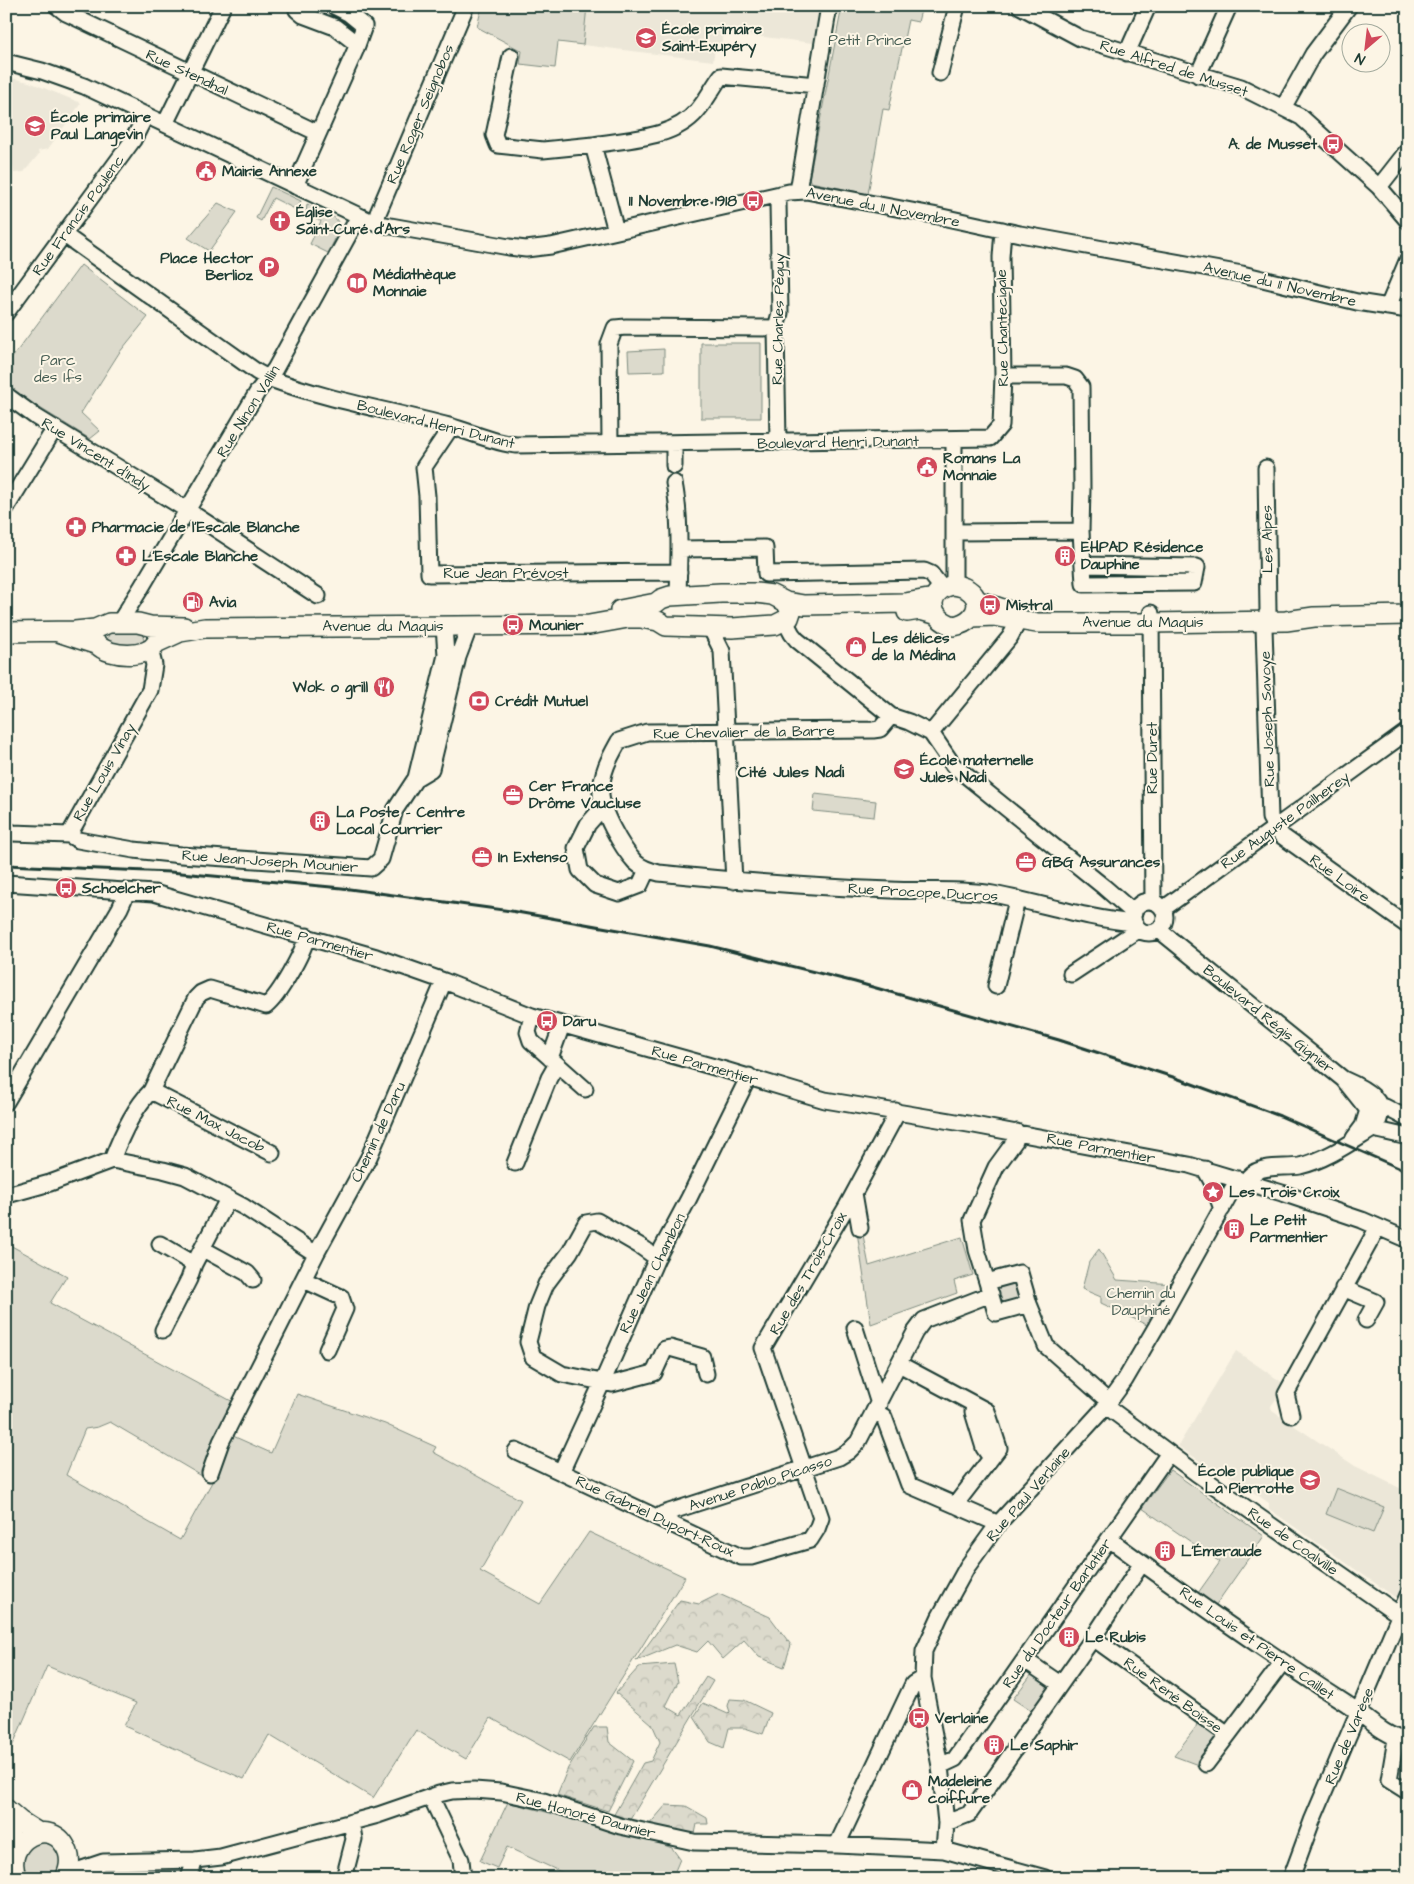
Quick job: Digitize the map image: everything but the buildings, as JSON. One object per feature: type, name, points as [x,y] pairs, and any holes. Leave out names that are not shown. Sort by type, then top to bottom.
[{"type":"main road","name":"Avenue du Maquis","points":[[657,612],[666,626],[732,628],[775,625],[788,617],[859,615],[920,610],[941,596],[968,590],[975,609],[968,622],[954,626],[941,621],[941,596]]},
{"type":"main road","name":"Avenue du Maquis","points":[[657,612],[665,597],[756,593],[772,595],[788,617]]},
{"type":"main road","name":"Avenue du Maquis","points":[[975,609],[1018,618],[1026,616],[1151,618],[1266,616],[1286,611],[1314,617],[1408,614]]},
{"type":"main road","name":"Avenue du Maquis","points":[[98,636],[109,623],[119,623],[149,635],[205,628],[561,624],[582,617],[657,612]]},
{"type":"main road","name":"Avenue du Maquis","points":[[6,632],[58,632],[98,636]]},
{"type":"main road","name":"Avenue du Maquis","points":[[98,636],[102,649],[110,653],[140,653],[149,635]]},
{"type":"main road","points":[[6,1808],[20,1821],[39,1833],[55,1836],[66,1848],[69,1856],[66,1876]]},
{"type":"main road","points":[[6,1823],[12,1866],[17,1878]]},
{"type":"main road","points":[[11,1857],[20,1841],[29,1835],[39,1833]]},
{"type":"street","name":"Rue Stendhal","points":[[57,6],[66,13],[318,133]]},
{"type":"street","points":[[165,124],[223,6]]},
{"type":"street","points":[[298,6],[297,10],[303,14],[335,27],[357,44]]},
{"type":"street","points":[[295,186],[364,26],[348,13],[334,6]]},
{"type":"street","name":"Rue Roger Seignobos","points":[[376,223],[378,213],[466,6]]},
{"type":"street","points":[[798,191],[829,6]]},
{"type":"street","points":[[940,73],[957,6]]},
{"type":"street","name":"Rue Alfred de Musset","points":[[1020,6],[1080,38],[1246,89],[1283,108],[1310,124],[1379,187],[1408,221]]},
{"type":"street","points":[[1127,52],[1148,6]]},
{"type":"street","points":[[1198,75],[1229,6]]},
{"type":"street","points":[[1283,108],[1313,54],[1349,6]]},
{"type":"street","points":[[510,56],[494,135],[498,145],[543,150],[593,145],[666,132],[684,122],[697,111],[721,76],[816,85]]},
{"type":"street","name":"Avenue du 11 Novembre","points":[[6,62],[42,71],[84,86],[376,223],[526,249],[551,246],[798,191],[1226,271],[1280,282],[1357,302],[1408,310]]},
{"type":"street","name":"Rue Francis Poulenc","points":[[6,312],[133,140],[146,115]]},
{"type":"street","points":[[593,145],[616,231]]},
{"type":"street","points":[[1379,187],[1408,150]]},
{"type":"street","name":"Rue Charles Péguy","points":[[777,195],[780,313],[776,328],[778,442]]},
{"type":"street","name":"Rue Ninon Vallin","points":[[119,623],[258,390],[278,364],[359,216]]},
{"type":"street","name":"Rue Chantecigale","points":[[1002,425],[1001,257],[1003,230]]},
{"type":"street","name":"Boulevard Henri Dunant","points":[[63,234],[268,378],[347,402],[451,427],[503,444],[674,444],[954,440],[990,438],[1002,425]]},
{"type":"street","points":[[1388,307],[1408,259]]},
{"type":"street","points":[[610,444],[609,344],[615,328],[776,328]]},
{"type":"street","points":[[1003,376],[1066,376],[1075,379],[1081,387],[1081,531],[1084,584],[1194,583],[1197,567],[1084,565]]},
{"type":"street","name":"Rue Vincent d'Indy","points":[[6,396],[187,510],[318,596]]},
{"type":"street","name":"Rue Jean Prévost","points":[[451,427],[424,467],[427,496],[429,574],[679,572]]},
{"type":"street","points":[[6,508],[55,428]]},
{"type":"street","points":[[941,596],[954,532],[954,440]]},
{"type":"street","points":[[674,444],[674,466]]},
{"type":"street","name":"Les Alpes","points":[[1266,468],[1266,616]]},
{"type":"street","points":[[674,483],[679,549],[678,595]]},
{"type":"street","points":[[954,532],[1081,531]]},
{"type":"street","points":[[679,549],[765,548],[766,574],[924,571],[932,574],[941,596]]},
{"type":"street","points":[[132,602],[132,610],[149,635]]},
{"type":"street","name":"Rue Joseph Savoye","points":[[1266,616],[1270,818],[1274,827]]},
{"type":"street","points":[[788,617],[797,640],[891,716],[909,722],[931,733],[953,765],[1119,900],[1144,913],[1165,918],[1159,930],[1149,933],[1144,913],[1104,887]]},
{"type":"street","points":[[931,733],[1010,637],[1018,618]]},
{"type":"street","name":"Rue Duret","points":[[1144,913],[1151,618]]},
{"type":"street","name":"Rue Jean-Joseph Mounier","points":[[68,835],[78,840],[171,854],[371,868],[380,859],[395,810],[416,778],[452,656],[470,625]]},
{"type":"street","name":"Rue Jean-Joseph Mounier","points":[[444,626],[452,656]]},
{"type":"street","points":[[604,806],[588,824],[576,848],[580,870],[595,885],[619,893],[640,885],[647,870],[734,881],[722,650],[710,627]]},
{"type":"street","points":[[722,650],[732,628]]},
{"type":"street","name":"Rue Louis Vinay","points":[[6,829],[12,833],[68,835],[150,690],[154,666],[149,635]]},
{"type":"street","name":"Rue Chevalier de la Barre","points":[[647,870],[636,863],[617,838],[601,794],[604,768],[619,741],[647,732],[874,730],[880,729],[891,716]]},
{"type":"street","name":"Rue Auguste Pailherey","points":[[1072,974],[1144,913],[1274,827],[1408,731]]},
{"type":"street","name":"Rue Loire","points":[[1274,827],[1282,836],[1408,926]]},
{"type":"street","name":"Rue Procope Ducros","points":[[734,881],[893,891],[933,890],[993,894],[1109,921],[1144,913]]},
{"type":"street","name":"Rue Parmentier","points":[[6,883],[154,893],[376,957],[444,981],[532,1016],[749,1076],[825,1100],[1017,1132],[1189,1165],[1264,1186],[1378,1227],[1408,1240]]},
{"type":"street","points":[[6,1102],[120,908],[125,891]]},
{"type":"street","points":[[996,986],[1016,900]]},
{"type":"street","points":[[1109,921],[1119,912],[1119,900]]},
{"type":"street","name":"Boulevard Régis Gignier","points":[[1159,930],[1343,1078],[1362,1086],[1374,1095],[1373,1116]]},
{"type":"street","name":"Rue Max Jacob","points":[[272,1153],[151,1091],[196,998],[201,993],[210,989],[266,1006],[272,1001],[276,992],[285,982],[307,936]]},
{"type":"street","name":"Chemin de Daru","points":[[210,1473],[221,1442],[316,1254],[369,1157],[444,981]]},
{"type":"street","points":[[532,1016],[528,1032],[531,1041],[585,1089]]},
{"type":"street","points":[[515,1163],[549,1078],[562,1025]]},
{"type":"street","name":"Rue Jean Chambon","points":[[561,1472],[657,1258],[749,1076]]},
{"type":"street","points":[[112,1160],[141,1101],[151,1091]]},
{"type":"street","points":[[1242,1180],[1261,1170],[1300,1166],[1313,1162],[1352,1142],[1363,1126],[1385,1107],[1408,1119]]},
{"type":"street","name":"Rue des Trois-Croix","points":[[804,1468],[763,1348],[854,1193],[896,1111]]},
{"type":"street","points":[[1373,1116],[1408,1131]]},
{"type":"street","points":[[1373,1116],[1408,1137]]},
{"type":"street","points":[[1017,1132],[1015,1141],[996,1167],[972,1220],[977,1250],[996,1313],[1029,1304]]},
{"type":"street","points":[[7,1195],[50,1183],[112,1160],[185,1176],[228,1199],[316,1254]]},
{"type":"street","points":[[1264,1186],[1266,1180],[1276,1168]]},
{"type":"street","points":[[1205,1169],[1222,1209]]},
{"type":"street","name":"Rue Paul Verlaine","points":[[923,1678],[924,1651],[940,1616],[968,1567],[998,1524],[1108,1404],[1134,1366],[1222,1209],[1242,1180]]},
{"type":"street","points":[[854,1193],[860,1228]]},
{"type":"street","points":[[162,1330],[228,1199]]},
{"type":"street","points":[[657,1258],[597,1221],[586,1223],[570,1252],[546,1284],[537,1306],[528,1342],[533,1357],[562,1374],[612,1384],[654,1373],[662,1352],[670,1348],[702,1357],[706,1374]]},
{"type":"street","points":[[1291,1415],[1286,1394],[1378,1227]]},
{"type":"street","points":[[160,1244],[194,1264]]},
{"type":"street","points":[[203,1248],[246,1273],[253,1280]]},
{"type":"street","name":"Avenue Pablo Picasso","points":[[659,1518],[663,1514],[839,1458],[849,1451],[858,1442],[915,1332],[924,1320],[1020,1273],[1029,1304]]},
{"type":"street","points":[[304,1280],[341,1297],[345,1309],[327,1350]]},
{"type":"street","points":[[1344,1288],[1376,1302],[1366,1320]]},
{"type":"street","name":"Rue de Coalville","points":[[1029,1304],[1046,1346],[1108,1404],[1169,1453],[1404,1619]]},
{"type":"street","points":[[854,1328],[876,1408],[884,1417],[909,1485],[998,1524]]},
{"type":"street","points":[[900,1364],[967,1399],[974,1406],[987,1411],[999,1448],[955,1505]]},
{"type":"street","name":"Rue Gabriel Duport-Roux","points":[[516,1451],[741,1557],[751,1557],[810,1540],[817,1530],[821,1518],[804,1468]]},
{"type":"street","name":"Rue du Docteur Barlatier","points":[[940,1766],[955,1759],[1169,1453]]},
{"type":"street","name":"Rue Louis et Pierre Caillet","points":[[1109,1539],[1282,1663],[1402,1740]]},
{"type":"street","points":[[946,1823],[969,1814],[1093,1638],[1142,1563]]},
{"type":"street","name":"Rue de Varèse","points":[[1292,1878],[1312,1821],[1359,1712],[1404,1619],[1408,1595]]},
{"type":"street","name":"Rue René Boisse","points":[[1093,1638],[1228,1735],[1282,1663]]},
{"type":"street","points":[[1025,1660],[1060,1684]]},
{"type":"street","points":[[837,1845],[913,1684],[923,1678],[940,1766],[946,1823],[944,1850]]},
{"type":"street","points":[[1206,1764],[1228,1735]]},
{"type":"street","points":[[1402,1740],[1389,1780],[1408,1792]]},
{"type":"street","name":"Rue Honoré Daumier","points":[[66,1848],[76,1854],[103,1862],[195,1860],[221,1857],[351,1822],[452,1791],[474,1790],[501,1792],[560,1805],[620,1826],[694,1842],[837,1845],[944,1850],[1046,1878]]},
{"type":"street","points":[[431,1797],[461,1860],[463,1878]]},
{"type":"street","points":[[344,1878],[354,1840],[351,1822]]},
{"type":"street","points":[[189,1878],[195,1860]]},
{"type":"street","name":"Rue Honoré Daumier","points":[[66,1876],[103,1862]]},
{"type":"shaded area","name":"École primaire Saint-Exupéry","points":[[587,6],[821,6],[813,43],[723,32],[721,47],[715,49],[713,61],[583,45]]},
{"type":"shaded area","name":"École primaire Paul Langevin","points":[[6,77],[29,82],[81,103],[48,149],[38,151],[39,154],[24,172],[14,173],[13,166],[6,164]]},
{"type":"shaded area","name":"École publique La Pierrotte","points":[[1236,1351],[1286,1385],[1271,1406],[1272,1411],[1355,1466],[1408,1492],[1408,1580],[1401,1597],[1396,1598],[1269,1509],[1269,1503],[1221,1470],[1217,1473],[1178,1446]]},
{"type":"green space","points":[[482,6],[587,6],[583,45],[558,42],[555,68],[520,64],[522,51],[477,27]]},
{"type":"green space","name":"Petit Prince","points":[[842,6],[922,6],[918,22],[908,20],[889,110],[883,109],[868,194],[811,182],[809,179]]},
{"type":"green space","points":[[271,187],[301,201],[297,210],[273,198],[261,221],[256,218]]},
{"type":"green space","points":[[218,203],[237,212],[209,251],[188,238]]},
{"type":"green space","points":[[307,204],[327,213],[337,221],[339,226],[338,232],[328,253],[310,244],[321,221],[306,214]]},
{"type":"green space","name":"Parc des Ifs","points":[[81,265],[148,317],[119,353],[81,413],[100,431],[90,439],[6,387],[6,366]]},
{"type":"green space","points":[[701,343],[761,343],[761,418],[701,418]]},
{"type":"green space","points":[[664,349],[664,371],[629,372],[628,351]]},
{"type":"green space","points":[[110,631],[142,632],[144,640],[131,647],[120,647],[107,640]]},
{"type":"green space","points":[[815,794],[876,801],[874,817],[813,811]]},
{"type":"green space","points":[[857,1232],[863,1235],[869,1266],[962,1237],[973,1275],[954,1281],[957,1293],[871,1324]]},
{"type":"green space","points":[[6,1243],[67,1276],[50,1303],[237,1404],[224,1432],[271,1453],[297,1394],[385,1424],[436,1447],[433,1452],[521,1500],[480,1571],[540,1604],[589,1532],[685,1577],[570,1762],[491,1718],[466,1759],[416,1730],[373,1798],[269,1735],[244,1779],[124,1726],[136,1703],[47,1666],[6,1761]],"holes":[[[110,1422],[212,1482],[180,1540],[66,1475],[85,1429],[98,1427]]]},
{"type":"green space","name":"Chemin du Dauphiné","points":[[1099,1249],[1117,1280],[1173,1284],[1151,1327],[1101,1303],[1101,1297],[1082,1289],[1089,1262]]},
{"type":"green space","points":[[1015,1281],[1021,1302],[1001,1308],[995,1286]]},
{"type":"green space","points":[[1170,1470],[1264,1536],[1215,1606],[1198,1593],[1220,1562],[1142,1508]]},
{"type":"green space","points":[[1336,1488],[1384,1507],[1373,1533],[1326,1514]]},
{"type":"green space","points":[[719,1594],[770,1617],[791,1645],[784,1667],[759,1657],[744,1640],[723,1659],[708,1641],[697,1652],[675,1645],[636,1661],[680,1600],[699,1604]]},
{"type":"green space","points":[[674,1664],[678,1682],[666,1706],[681,1715],[706,1677],[713,1681],[628,1823],[612,1818],[643,1763],[651,1761],[660,1742],[652,1724],[616,1693],[639,1667]]},
{"type":"green space","points":[[1032,1674],[1048,1687],[1031,1711],[1013,1699]]},
{"type":"green space","points":[[730,1699],[744,1700],[771,1713],[763,1734],[745,1728],[729,1728],[724,1748],[710,1742],[694,1717],[703,1703],[728,1714],[730,1712],[728,1706]]},
{"type":"green space","points":[[1197,1722],[1218,1737],[1198,1765],[1174,1756],[1196,1727]]},
{"type":"green space","points":[[594,1727],[607,1727],[609,1742],[633,1761],[608,1811],[557,1795],[568,1768]]},
{"type":"green space","points":[[508,1802],[645,1838],[672,1848],[680,1859],[672,1878],[574,1878],[507,1847],[497,1868],[480,1861]]},
{"type":"green space","points":[[666,1805],[686,1806],[707,1818],[708,1824],[697,1824],[695,1834],[648,1826]]},
{"type":"green space","points":[[46,1840],[62,1854],[59,1874],[55,1878],[28,1878],[21,1866],[26,1846]]},
{"type":"railway","points":[[6,865],[170,872],[342,888],[511,911],[710,946],[855,982],[1059,1040],[1176,1078],[1280,1116],[1408,1172]]},
{"type":"place","name":"École primaire Saint-Exupéry","points":[[646,38]]},
{"type":"place","name":"École primaire Paul Langevin","points":[[35,126]]},
{"type":"place","name":"A. de Musset","points":[[1333,144]]},
{"type":"place","name":"Mairie Annexe","points":[[206,171]]},
{"type":"place","name":"11 Novembre 1918","points":[[753,201]]},
{"type":"place","name":"Église Saint-Curé d'Ars","points":[[280,221]]},
{"type":"place","name":"Place Hector Berlioz","points":[[269,267]]},
{"type":"place","name":"Médiathèque Monnaie","points":[[357,283]]},
{"type":"place","name":"Romans La Monnaie","points":[[927,467]]},
{"type":"place","name":"Pharmacie de l'Escale Blanche","points":[[76,527]]},
{"type":"place","name":"L'Escale Blanche","points":[[126,556]]},
{"type":"place","name":"EHPAD Résidence Dauphine","points":[[1065,556]]},
{"type":"place","name":"Avia","points":[[193,602]]},
{"type":"place","name":"Mistral","points":[[990,605]]},
{"type":"place","name":"Mounier","points":[[513,625]]},
{"type":"place","name":"Les délices de la Médina","points":[[856,647]]},
{"type":"place","name":"Wok o grill","points":[[384,687]]},
{"type":"place","name":"Crédit Mutuel","points":[[479,701]]},
{"type":"place","name":"École maternelle Jules Nadi","points":[[904,769]]},
{"type":"place","name":"Cer France Drôme Vaucluse","points":[[513,795]]},
{"type":"place","name":"La Poste - Centre Local Courrier","points":[[320,821]]},
{"type":"place","name":"In Extenso","points":[[482,857]]},
{"type":"place","name":"GBG Assurances","points":[[1026,862]]},
{"type":"place","name":"Schoelcher","points":[[66,888]]},
{"type":"place","name":"Daru","points":[[547,1021]]},
{"type":"place","name":"Les Trois Croix","points":[[1213,1192]]},
{"type":"place","name":"Le Petit Parmentier","points":[[1234,1229]]},
{"type":"place","name":"École publique La Pierrotte","points":[[1310,1480]]},
{"type":"place","name":"L'Émeraude","points":[[1165,1551]]},
{"type":"place","name":"Le Rubis","points":[[1069,1637]]},
{"type":"place","name":"Verlaine","points":[[919,1718]]},
{"type":"place","name":"Le Saphir","points":[[994,1745]]},
{"type":"place","name":"Madeleine coiffure","points":[[912,1790]]},
{"type":"district","name":"Cité Jules Nadi","points":[[791,771]]}]
